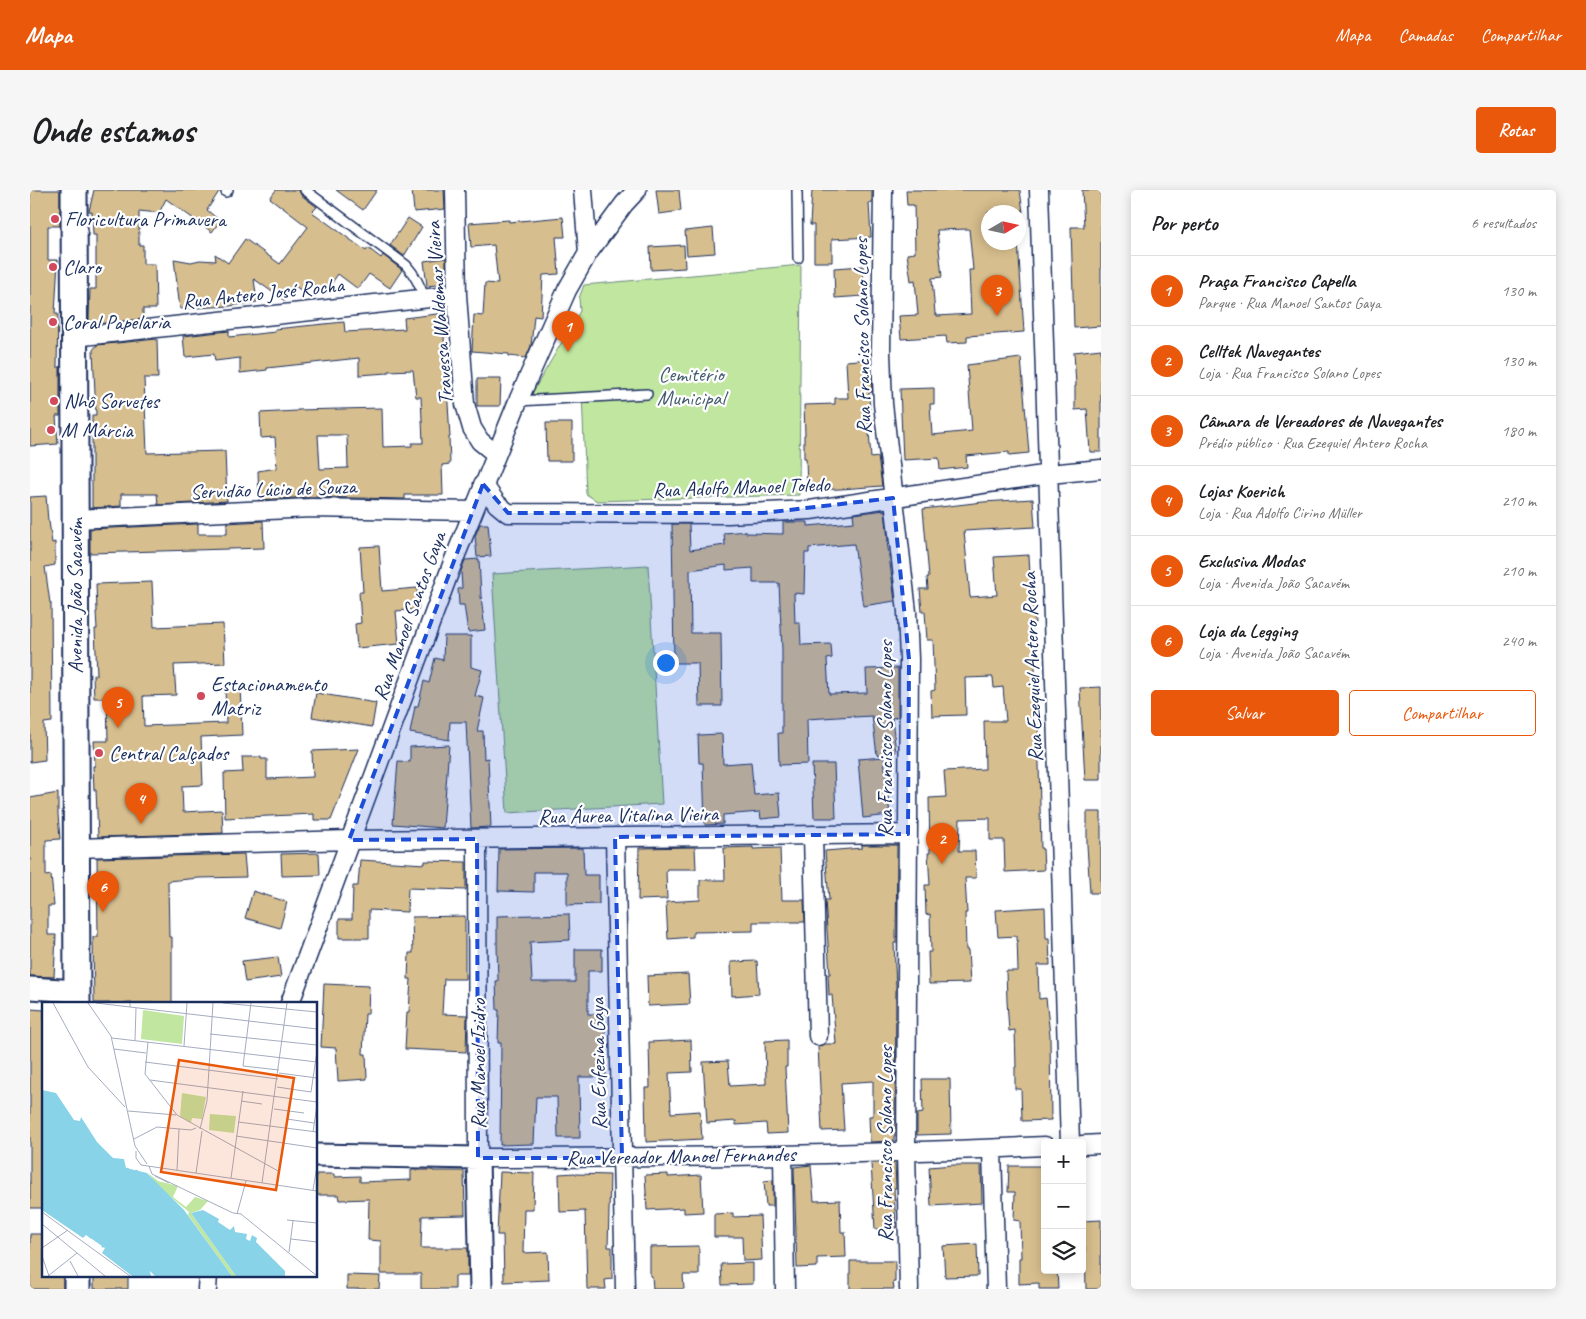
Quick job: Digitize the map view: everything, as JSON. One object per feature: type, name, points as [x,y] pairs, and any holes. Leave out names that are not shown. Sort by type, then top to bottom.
[{"type":"main road","name":"Avenida João Sacavém","points":[[74,190],[77,997]]},
{"type":"main road","points":[[78,1276],[78,1289]]},
{"type":"street","name":"Travessa Waldemar Vieira","points":[[454,190],[457,295],[464,404],[476,435],[480,441],[496,454]]},
{"type":"street","points":[[583,190],[588,253]]},
{"type":"street","name":"Rua Manoel Santos Gaya","points":[[290,1002],[473,510],[518,401],[567,290],[588,253],[624,204],[637,190]]},
{"type":"street","name":"Rua Francisco Solano Lopes","points":[[883,190],[882,388],[906,603],[909,659],[906,1152],[909,1289]]},
{"type":"street","name":"Rua Ezequiel Antero Rocha","points":[[1039,190],[1070,1139]]},
{"type":"street","name":"Rua Antero José Rocha","points":[[74,336],[457,295]]},
{"type":"street","name":"Rua Adolfo Manoel Toledo","points":[[483,484],[497,504],[508,512],[763,513],[810,510],[1049,474],[1101,469]]},
{"type":"street","name":"Servidão Lúcio de Souza","points":[[75,519],[311,508],[473,510]]},
{"type":"street","name":"Rua Áurea Vitalina Vieira","points":[[76,848],[349,840],[908,834]]},
{"type":"street","points":[[813,835],[818,1036]]},
{"type":"street","name":"Rua Eufezina Gaya","points":[[615,838],[625,1289]]},
{"type":"street","name":"Rua Manoel Izidro","points":[[477,839],[478,1158],[481,1289]]},
{"type":"street","points":[[30,988],[77,997]]},
{"type":"street","points":[[1086,1144],[1101,1144]]},
{"type":"street","name":"Rua Vereador Manoel Fernandes","points":[[318,1155],[622,1158],[906,1152],[1041,1146]]},
{"type":"street","points":[[992,1149],[996,1289]]},
{"type":"street","points":[[783,1155],[785,1289]]},
{"type":"street","points":[[207,1289],[208,1276]]},
{"type":"lane","points":[[306,190],[406,265],[414,274],[424,298]]},
{"type":"lane","points":[[796,190],[798,258]]},
{"type":"lane","points":[[518,401],[647,394]]},
{"type":"highlighted area","points":[[483,484],[508,513],[763,513],[893,498],[909,659],[908,834],[615,837],[622,1158],[478,1158],[477,839],[349,840]]},
{"type":"green space","name":"Cemitério Municipal","points":[[801,265],[799,495],[597,501],[586,494],[582,393],[531,395],[580,311],[579,298],[584,285]]},
{"type":"green space","points":[[648,565],[662,804],[507,813],[492,574]]},
{"type":"building","points":[[30,190],[60,190],[60,226],[48,226],[48,260],[58,260],[55,314],[58,314],[57,367],[60,367],[60,416],[56,416],[58,444],[30,446]]},
{"type":"building","points":[[94,190],[220,190],[207,210],[220,221],[212,232],[166,199],[159,213],[139,211],[139,245],[143,245],[143,264],[155,264],[156,309],[143,309],[143,319],[97,324],[89,320],[90,289],[96,289],[96,235],[93,235],[92,212],[89,211]]},
{"type":"building","points":[[276,190],[299,190],[301,195],[317,207],[312,212],[366,251],[368,248],[381,258],[383,255],[402,270],[390,288],[369,274],[358,289],[338,274],[325,293],[313,284],[306,294],[295,286],[285,301],[254,279],[257,302],[230,306],[180,309],[174,259],[191,262],[200,260],[216,261],[215,254],[228,263],[245,239],[280,264],[308,227],[270,198]]},
{"type":"building","points":[[336,190],[377,190],[363,210]]},
{"type":"building","points":[[412,190],[444,190],[445,209],[414,212]]},
{"type":"building","points":[[656,190],[679,190],[681,211],[659,214]]},
{"type":"building","points":[[812,190],[872,190],[872,203],[869,203],[871,237],[832,239],[832,262],[814,262],[814,225],[810,225]]},
{"type":"building","points":[[906,190],[1020,190],[1022,205],[981,205],[981,250],[1019,250],[1024,332],[967,336],[967,342],[947,343],[946,336],[901,339],[899,316],[918,315],[915,280],[911,281],[907,254],[915,253],[914,205],[907,205]],"holes":[[[969,229],[973,270],[969,270],[971,314],[937,316],[935,314],[932,278],[942,277],[937,230]]]},
{"type":"building","points":[[1082,190],[1101,190],[1101,326],[1074,328],[1071,227],[1084,227]]},
{"type":"building","points":[[563,217],[565,237],[556,237],[559,274],[543,275],[541,317],[534,316],[531,346],[526,358],[509,356],[509,354],[472,351],[474,315],[483,316],[485,283],[498,284],[494,245],[471,247],[469,223],[509,220],[509,222]]},
{"type":"building","points":[[408,218],[422,227],[404,256],[390,245]]},
{"type":"building","points":[[713,228],[715,253],[687,255],[685,231]]},
{"type":"building","points":[[684,245],[685,268],[651,270],[650,247]]},
{"type":"building","points":[[446,258],[446,284],[427,286],[424,261]]},
{"type":"building","points":[[863,266],[864,296],[835,298],[834,268]]},
{"type":"building","points":[[445,313],[448,336],[444,337],[450,464],[442,465],[443,495],[405,495],[405,499],[311,497],[259,500],[258,471],[277,468],[275,437],[261,438],[260,413],[382,408],[383,447],[412,446],[412,443],[423,443],[421,397],[416,397],[413,370],[359,375],[359,358],[267,368],[267,370],[240,373],[240,358],[215,361],[214,354],[185,357],[183,336],[229,331],[229,337],[275,332],[275,329],[344,322],[345,332],[405,329],[404,318]],"holes":[[[318,435],[347,435],[348,468],[320,469]]]},
{"type":"building","points":[[157,339],[158,378],[144,378],[147,453],[225,451],[227,501],[158,505],[157,494],[121,494],[121,506],[92,508],[92,415],[96,415],[93,350],[97,345]]},
{"type":"building","points":[[1101,349],[1101,452],[1090,452],[1087,409],[1075,410],[1074,352]]},
{"type":"building","points":[[1021,358],[1029,453],[1009,455],[1009,452],[966,456],[967,467],[940,470],[939,458],[903,460],[900,389],[934,388],[934,404],[930,404],[932,435],[972,431],[967,365]]},
{"type":"building","points":[[870,359],[872,392],[869,393],[870,418],[868,418],[871,458],[878,457],[882,486],[807,490],[806,458],[804,458],[804,405],[835,404],[835,398],[848,398],[846,361]]},
{"type":"building","points":[[477,379],[501,379],[500,406],[477,406]]},
{"type":"building","points":[[546,423],[572,423],[572,461],[547,461]]},
{"type":"building","points":[[46,496],[52,543],[55,542],[55,565],[45,567],[51,603],[52,722],[44,723],[45,760],[30,762],[30,497]]},
{"type":"building","points":[[1033,499],[1035,527],[964,531],[970,597],[997,595],[994,557],[1029,555],[1035,623],[1032,623],[1036,684],[1032,684],[1035,720],[1038,720],[1041,849],[1043,849],[1044,870],[1005,872],[1004,840],[990,840],[990,818],[960,819],[959,851],[975,851],[976,878],[965,878],[967,913],[965,913],[966,950],[968,950],[970,983],[929,984],[928,952],[931,952],[930,914],[926,915],[925,885],[930,885],[928,853],[930,853],[929,798],[946,797],[944,771],[985,769],[984,721],[1006,721],[1003,687],[994,688],[993,677],[965,678],[966,715],[932,716],[931,691],[935,690],[933,640],[927,640],[925,612],[922,612],[920,589],[928,589],[927,577],[929,577],[923,509],[983,502]]},
{"type":"building","points":[[885,510],[895,601],[863,606],[854,544],[809,548],[809,553],[805,553],[804,594],[794,593],[795,623],[800,623],[801,645],[831,644],[832,658],[827,659],[829,694],[867,693],[866,669],[898,668],[898,717],[892,718],[896,752],[877,755],[872,716],[807,719],[808,764],[779,765],[778,733],[782,733],[782,650],[779,583],[753,583],[753,568],[726,570],[726,565],[690,570],[691,633],[721,633],[722,706],[699,706],[698,663],[674,663],[672,524],[689,524],[690,550],[725,545],[724,533],[746,531],[746,533],[783,534],[783,522],[808,522],[808,526],[854,522],[853,514]]},
{"type":"building","points":[[263,521],[264,548],[90,553],[90,529],[198,524],[198,534],[227,534],[227,523]]},
{"type":"building","points":[[480,524],[488,524],[491,556],[477,557],[475,536]]},
{"type":"building","points":[[379,546],[382,591],[417,588],[419,609],[396,611],[399,644],[357,648],[355,624],[361,623],[359,592],[363,592],[360,547]]},
{"type":"building","points":[[479,559],[485,630],[468,632],[464,605],[459,605],[458,589],[462,588],[461,571],[465,560]]},
{"type":"building","points":[[152,582],[154,627],[223,624],[225,663],[174,665],[176,695],[143,696],[144,726],[226,723],[225,685],[240,684],[242,735],[201,737],[203,785],[182,786],[183,812],[222,810],[223,833],[98,837],[93,766],[95,766],[94,741],[108,741],[107,698],[94,698],[93,675],[97,675],[96,584]]},
{"type":"building","points":[[444,636],[471,636],[471,667],[482,670],[475,696],[484,698],[477,731],[483,731],[484,759],[488,758],[491,827],[471,828],[466,722],[450,722],[449,740],[410,733],[415,706],[418,706],[424,681],[429,683],[435,658],[443,660]]},
{"type":"building","points":[[1101,687],[1101,780],[1085,780],[1080,688]]},
{"type":"building","points":[[316,693],[376,703],[372,727],[312,717]]},
{"type":"building","points":[[722,734],[723,764],[751,762],[754,795],[779,793],[781,817],[761,819],[760,812],[723,815],[723,824],[705,825],[703,763],[699,763],[698,735]]},
{"type":"building","points":[[449,745],[443,828],[393,824],[398,761],[410,762],[410,747]]},
{"type":"building","points":[[359,749],[331,820],[314,820],[314,814],[225,818],[224,773],[243,772],[242,757],[261,757],[261,759],[267,759],[267,779],[313,777],[312,751]]},
{"type":"building","points":[[884,757],[890,815],[863,818],[858,759]]},
{"type":"building","points":[[812,764],[834,764],[836,818],[814,818]]},
{"type":"building","points":[[58,793],[60,839],[46,840],[46,876],[51,875],[54,906],[48,906],[48,935],[56,935],[54,977],[30,976],[30,798]]},
{"type":"building","points":[[1087,812],[1101,812],[1101,893],[1090,893]]},
{"type":"building","points":[[862,845],[897,845],[896,943],[894,943],[896,987],[894,1141],[870,1142],[869,1116],[873,1116],[873,1081],[841,1083],[844,1130],[822,1131],[818,1046],[836,1044],[832,995],[829,995],[828,974],[830,974],[825,900],[829,900],[825,851],[862,848]]},
{"type":"building","points":[[695,847],[696,869],[667,869],[667,899],[638,900],[639,848]]},
{"type":"building","points":[[753,847],[753,849],[780,848],[782,900],[804,900],[805,922],[753,922],[753,931],[693,932],[693,937],[668,939],[666,902],[700,900],[700,880],[725,880],[724,848]]},
{"type":"building","points":[[583,848],[584,875],[599,875],[599,904],[567,905],[567,872],[534,872],[534,892],[498,891],[499,849]]},
{"type":"building","points":[[319,853],[320,875],[282,876],[281,854]]},
{"type":"building","points":[[244,854],[246,877],[168,881],[169,937],[172,937],[172,1002],[94,1002],[93,937],[98,937],[97,858]]},
{"type":"building","points":[[360,860],[425,864],[425,861],[466,862],[466,890],[408,888],[407,912],[369,910],[369,938],[339,938],[339,919],[352,919],[353,886],[358,886]]},
{"type":"building","points":[[253,891],[287,902],[280,928],[245,918]]},
{"type":"building","points":[[1045,907],[1046,938],[1049,938],[1050,965],[1038,965],[1039,999],[1046,998],[1050,1035],[1051,1120],[1022,1121],[1021,1089],[1015,1089],[1015,1030],[1009,1031],[1006,971],[1018,971],[1017,936],[998,937],[996,910]]},
{"type":"building","points":[[569,914],[570,940],[530,942],[532,982],[575,982],[575,949],[602,949],[602,971],[588,971],[588,1014],[605,1014],[606,1077],[579,1077],[580,1138],[558,1138],[557,1097],[536,1097],[534,1144],[500,1145],[501,1043],[498,1043],[499,1010],[497,1010],[496,981],[498,981],[497,916]]},
{"type":"building","points":[[465,916],[465,979],[444,979],[442,1014],[467,1015],[466,1052],[405,1049],[411,979],[408,979],[409,953],[413,953],[412,917]]},
{"type":"building","points":[[278,957],[281,977],[245,982],[242,961]]},
{"type":"building","points":[[757,961],[759,994],[732,996],[731,962]]},
{"type":"building","points":[[688,974],[690,1004],[648,1006],[647,976]]},
{"type":"building","points":[[324,984],[369,986],[368,1014],[365,1014],[363,1054],[366,1054],[367,1079],[338,1081],[336,1048],[321,1047]]},
{"type":"building","points":[[30,1009],[42,1010],[42,1208],[30,1208]]},
{"type":"building","points":[[691,1040],[692,1072],[669,1073],[671,1113],[700,1111],[702,1139],[646,1142],[645,1088],[650,1088],[649,1042]]},
{"type":"building","points":[[787,1040],[787,1067],[785,1067],[788,1133],[767,1134],[766,1123],[736,1125],[736,1121],[707,1123],[703,1062],[728,1061],[730,1086],[766,1084],[765,1041]]},
{"type":"building","points":[[922,1079],[950,1079],[951,1134],[917,1135],[917,1114],[923,1113]]},
{"type":"building","points":[[871,1163],[895,1163],[896,1228],[875,1229]]},
{"type":"building","points":[[811,1165],[814,1201],[840,1200],[841,1232],[845,1232],[846,1257],[817,1258],[817,1267],[797,1268],[794,1167]]},
{"type":"building","points":[[981,1165],[982,1203],[931,1206],[929,1167]]},
{"type":"building","points":[[1009,1166],[1041,1166],[1041,1274],[1057,1274],[1058,1289],[1039,1289],[1039,1283],[1019,1284],[1019,1258],[1021,1258],[1020,1221],[1014,1220],[1015,1192],[1008,1192]]},
{"type":"building","points":[[411,1170],[464,1171],[465,1215],[422,1216],[421,1248],[468,1248],[468,1276],[455,1276],[455,1289],[421,1289],[421,1274],[381,1274],[381,1241],[368,1240],[369,1199],[340,1200],[339,1195],[318,1195],[318,1174],[334,1174],[334,1177],[360,1176],[360,1182],[411,1180]]},
{"type":"building","points":[[500,1172],[534,1173],[533,1209],[524,1209],[523,1253],[548,1252],[549,1280],[504,1282],[503,1235],[497,1235]]},
{"type":"building","points":[[559,1174],[610,1175],[608,1247],[612,1247],[612,1279],[605,1280],[606,1289],[587,1289],[585,1211],[560,1212]]},
{"type":"building","points":[[668,1174],[668,1177],[701,1175],[703,1212],[684,1213],[684,1208],[647,1210],[645,1175]]},
{"type":"building","points":[[773,1180],[773,1206],[766,1206],[764,1181]]},
{"type":"building","points":[[733,1213],[733,1217],[760,1216],[762,1260],[743,1261],[742,1237],[714,1237],[714,1214]]},
{"type":"building","points":[[1101,1220],[1101,1289],[1086,1289],[1086,1221]]},
{"type":"building","points":[[30,1234],[42,1234],[42,1276],[63,1276],[63,1289],[30,1289]]},
{"type":"building","points":[[977,1244],[978,1276],[945,1277],[943,1246]]},
{"type":"building","points":[[699,1246],[699,1275],[683,1275],[684,1289],[653,1289],[652,1276],[650,1276],[650,1247]]},
{"type":"building","points":[[850,1261],[895,1261],[894,1289],[850,1289]]},
{"type":"building","points":[[753,1263],[753,1284],[722,1285],[721,1264]]},
{"type":"building","points":[[347,1275],[380,1276],[379,1289],[347,1289]]},
{"type":"building","points":[[94,1276],[128,1276],[128,1289],[94,1289]]},
{"type":"place","name":"Floricultura Primavera","points":[[55,219]]},
{"type":"place","name":"Claro","points":[[53,267]]},
{"type":"place","name":"Câmara de Vereadores de Navegantes","points":[[997,316]]},
{"type":"place","name":"Coral Papelaria","points":[[53,322]]},
{"type":"place","name":"Praça Francisco Capella","points":[[568,352]]},
{"type":"place","name":"Nhô Sorvetes","points":[[54,401]]},
{"type":"place","name":"M Márcia","points":[[51,430]]},
{"type":"place","name":"Estacionamento Matriz","points":[[201,696]]},
{"type":"place","name":"Exclusiva Modas","points":[[118,728]]},
{"type":"place","name":"Central Calçados","points":[[99,753]]},
{"type":"place","name":"Lojas Koerich","points":[[141,824]]},
{"type":"place","name":"Celltek Navegantes","points":[[942,864]]},
{"type":"place","name":"Loja da Legging","points":[[103,912]]}]
